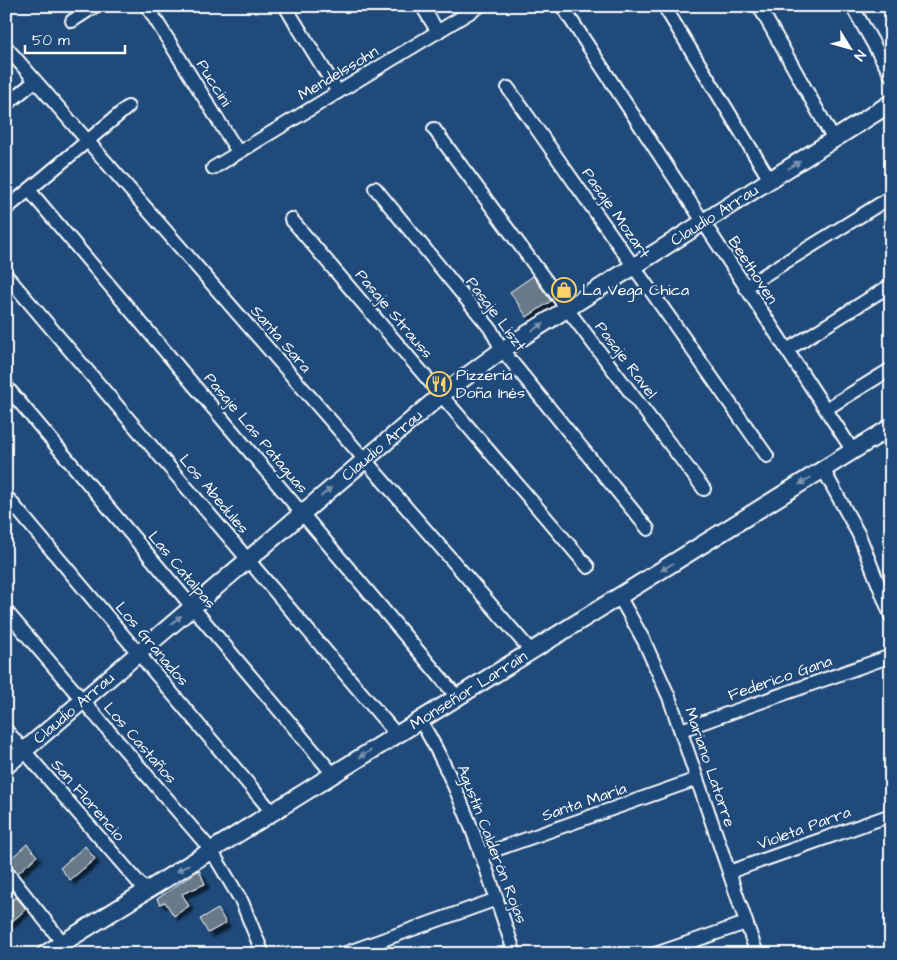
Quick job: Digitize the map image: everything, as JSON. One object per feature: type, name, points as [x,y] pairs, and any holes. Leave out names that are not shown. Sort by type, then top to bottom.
[{"type":"street","points":[[72,21],[95,6]]},
{"type":"street","name":"Puccini","points":[[147,6],[238,152]]},
{"type":"street","points":[[285,6],[338,92]]},
{"type":"street","points":[[422,6],[438,32]]},
{"type":"street","name":"Mendelssohn","points":[[213,168],[480,6]]},
{"type":"street","name":"Beethoven","points":[[562,6],[702,223],[853,451]]},
{"type":"street","points":[[664,6],[770,180]]},
{"type":"street","points":[[759,6],[834,140]]},
{"type":"street","points":[[852,6],[891,75]]},
{"type":"street","name":"Santa Sara","points":[[6,47],[531,651]]},
{"type":"street","points":[[6,105],[36,81]]},
{"type":"street","name":"Pasaje Mozart","points":[[508,88],[767,456]]},
{"type":"street","name":"Claudio Arrau","points":[[6,766],[441,395],[502,350],[891,103]]},
{"type":"street","points":[[6,209],[128,107]]},
{"type":"street","name":"Pasaje Ravel","points":[[434,129],[567,309],[704,489]]},
{"type":"street","name":"Pasaje Liszt","points":[[375,188],[490,328],[502,350],[648,529]]},
{"type":"street","name":"Pasaje Las Pataguas","points":[[29,190],[457,697]]},
{"type":"street","points":[[745,288],[891,197]]},
{"type":"street","name":"Pasaje Strauss","points":[[291,219],[588,567]]},
{"type":"street","name":"Los Abedules","points":[[6,275],[396,735]]},
{"type":"street","points":[[787,350],[891,285]]},
{"type":"street","points":[[826,410],[891,369]]},
{"type":"street","name":"Las Catalpas","points":[[6,386],[333,774]]},
{"type":"street","name":"Monseñor Larraín","points":[[45,954],[891,427]]},
{"type":"street","points":[[823,469],[887,592],[891,616]]},
{"type":"street","name":"Los Granados","points":[[6,496],[272,812]]},
{"type":"street","name":"Mariano Latorre","points":[[619,596],[655,664],[680,730],[757,954]]},
{"type":"street","name":"Los Castaños","points":[[6,611],[211,850],[242,902],[263,954]]},
{"type":"street","name":"Federico Gana","points":[[680,730],[891,656]]},
{"type":"street","name":"Agustín Calderón Rojas","points":[[420,720],[446,766],[462,802],[516,954]]},
{"type":"street","name":"San Florencio","points":[[6,730],[146,891]]},
{"type":"street","name":"Santa María","points":[[481,855],[697,779]]},
{"type":"street","name":"Violeta Parra","points":[[729,872],[891,815]]},
{"type":"street","points":[[6,871],[63,943]]},
{"type":"street","points":[[343,954],[497,899]]},
{"type":"street","points":[[655,954],[746,923]]},
{"type":"building","points":[[533,276],[551,301],[527,317],[510,292]]},
{"type":"building","points":[[27,844],[37,856],[18,873],[12,866],[6,863]]},
{"type":"building","points":[[85,846],[95,859],[70,880],[60,868]]},
{"type":"building","points":[[199,870],[205,884],[182,894],[189,906],[174,916],[165,902],[160,904],[157,899]]},
{"type":"building","points":[[16,897],[26,909],[6,927],[6,906]]},
{"type":"building","points":[[218,909],[226,923],[208,933],[200,919]]},
{"type":"place","name":"La Vega Chica","points":[[564,290]]},
{"type":"place","name":"Pizzería Doña Inés","points":[[439,384]]}]
